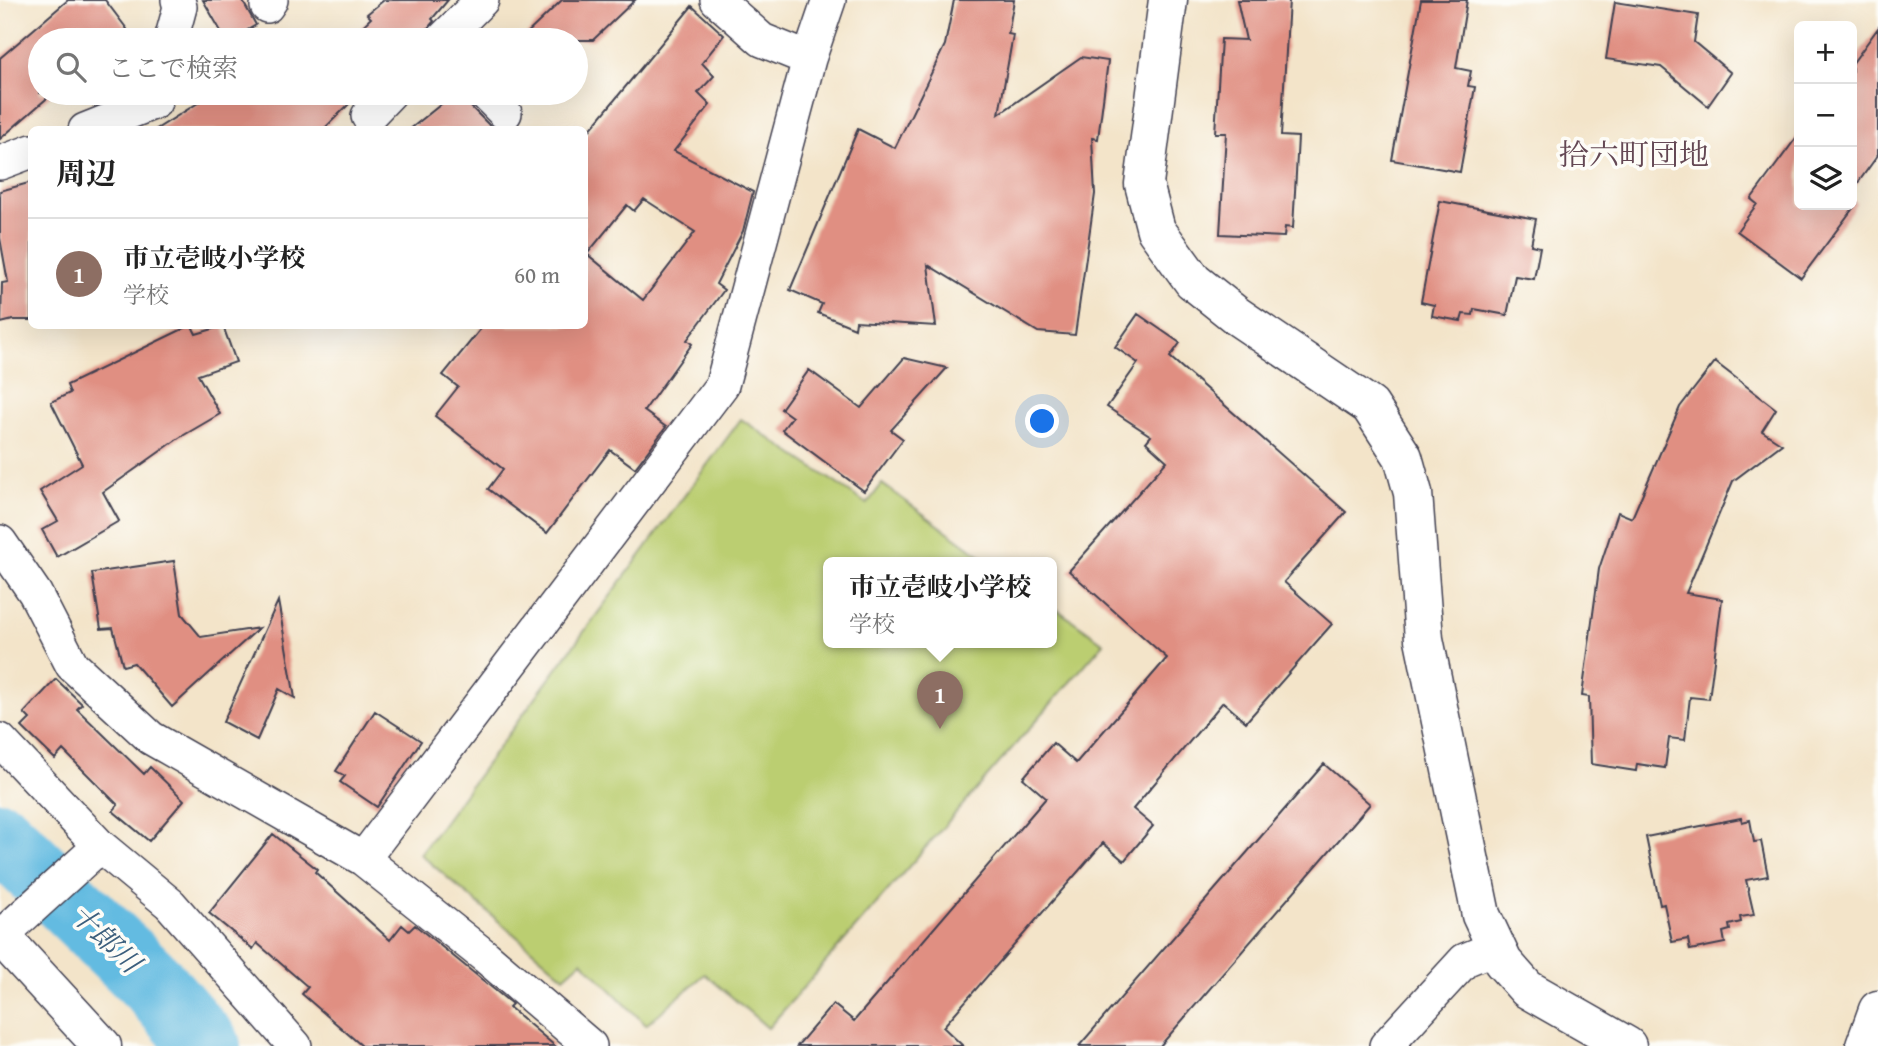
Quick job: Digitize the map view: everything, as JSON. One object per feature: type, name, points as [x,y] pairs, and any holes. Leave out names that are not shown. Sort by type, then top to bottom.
[{"type":"street","points":[[174,28],[180,7],[178,0]]},
{"type":"street","points":[[454,28],[482,0]]},
{"type":"street","points":[[717,0],[762,40],[809,59]]},
{"type":"street","points":[[363,859],[722,385],[809,59],[829,0]]},
{"type":"street","points":[[1168,0],[1144,184],[1156,230],[1193,281],[1237,316],[1370,405],[1403,457],[1413,493],[1424,639],[1480,915],[1503,962],[1527,989],[1627,1046]]},
{"type":"street","points":[[95,126],[148,105]]},
{"type":"street","points":[[0,163],[28,152]]},
{"type":"street","points":[[0,542],[35,593],[72,665],[151,738],[363,859],[486,957],[590,1046]]},
{"type":"street","points":[[0,740],[100,846],[170,904],[295,1046]]},
{"type":"street","points":[[100,846],[0,935],[102,1046]]},
{"type":"street","points":[[1386,1046],[1465,960],[1496,947]]},
{"type":"street","points":[[1865,1046],[1878,1010]]},
{"type":"green space","points":[[741,419],[867,504],[882,484],[983,557],[823,557],[823,648],[1057,648],[1057,610],[1104,643],[768,1028],[705,974],[646,1025],[582,961],[564,977],[420,854]]},
{"type":"building","points":[[68,0],[105,0],[126,28],[35,28]]},
{"type":"building","points":[[203,0],[242,0],[256,25],[251,28],[219,28]]},
{"type":"building","points":[[384,0],[448,0],[428,28],[361,28],[371,18],[367,14]]},
{"type":"building","points":[[562,0],[635,0],[593,40],[588,40],[588,28],[533,28]]},
{"type":"building","points":[[954,0],[1014,0],[1008,34],[1013,35],[999,114],[1081,57],[1108,61],[1098,139],[1092,138],[1095,194],[1075,335],[1038,332],[928,265],[936,326],[856,321],[855,328],[818,313],[822,304],[790,290],[858,129],[895,148],[945,45]]},
{"type":"building","points":[[1237,0],[1289,0],[1281,136],[1298,137],[1293,228],[1285,227],[1284,237],[1220,234],[1226,133],[1215,133],[1221,39],[1246,40]]},
{"type":"building","points":[[1421,0],[1467,0],[1456,68],[1471,71],[1468,86],[1475,87],[1460,172],[1392,160]]},
{"type":"building","points":[[1615,2],[1698,15],[1694,42],[1731,73],[1708,106],[1661,67],[1606,59]]},
{"type":"building","points":[[692,6],[724,35],[702,63],[714,76],[698,93],[710,105],[674,151],[753,192],[743,231],[716,284],[724,290],[687,340],[692,344],[644,411],[666,427],[635,468],[610,450],[547,533],[488,489],[503,469],[435,416],[458,387],[443,375],[481,329],[588,329],[588,255],[643,300],[695,232],[644,199],[634,211],[627,205],[588,253],[588,132]]},
{"type":"building","points":[[1878,28],[1878,155],[1857,184],[1857,84],[1857,57]]},
{"type":"building","points":[[28,34],[28,105],[39,105],[0,139],[0,58]]},
{"type":"building","points":[[195,105],[348,105],[327,126],[161,126]]},
{"type":"building","points":[[440,105],[470,105],[490,126],[414,126]]},
{"type":"building","points":[[1794,141],[1794,210],[1852,210],[1801,278],[1737,231],[1757,204],[1751,199]]},
{"type":"building","points":[[28,183],[28,320],[1,323],[2,283],[8,282],[0,238],[0,191]]},
{"type":"building","points":[[1440,201],[1536,219],[1531,245],[1540,247],[1534,279],[1515,276],[1507,315],[1474,309],[1473,315],[1463,314],[1461,321],[1432,316],[1434,305],[1421,302]]},
{"type":"building","points":[[1138,314],[1180,343],[1170,357],[1346,512],[1284,582],[1332,624],[1246,722],[1223,702],[1133,809],[1153,826],[1124,861],[1103,843],[943,1027],[963,1046],[797,1046],[833,1004],[854,1021],[1046,798],[1023,778],[1053,743],[1076,763],[1167,658],[1069,571],[1167,461],[1146,442],[1151,436],[1107,407],[1138,363],[1115,347]]},
{"type":"building","points":[[183,329],[194,329],[196,334],[224,329],[236,362],[198,375],[220,414],[179,438],[103,492],[119,521],[57,557],[42,530],[58,521],[40,491],[82,464],[51,402],[70,393],[67,385]]},
{"type":"building","points":[[904,358],[947,368],[891,430],[903,439],[864,491],[782,430],[792,417],[781,409],[809,370],[861,408]]},
{"type":"building","points":[[1715,362],[1776,409],[1762,431],[1782,444],[1733,481],[1686,593],[1722,599],[1709,699],[1690,697],[1685,740],[1669,738],[1665,768],[1637,764],[1636,771],[1591,764],[1589,697],[1582,696],[1599,569],[1618,512],[1632,518],[1680,407]]},
{"type":"building","points":[[174,561],[182,614],[201,637],[259,628],[172,707],[134,663],[123,666],[113,628],[101,629],[92,573]]},
{"type":"building","points":[[278,601],[295,698],[279,689],[257,740],[223,722]]},
{"type":"building","points":[[56,679],[82,704],[77,709],[144,774],[150,767],[184,800],[149,841],[113,811],[118,805],[63,750],[55,759],[22,727],[30,719],[24,713]]},
{"type":"building","points":[[375,711],[421,741],[377,807],[340,782],[345,776],[336,771]]},
{"type":"building","points":[[1324,764],[1370,804],[1160,1046],[1079,1046]]},
{"type":"building","points":[[1741,818],[1742,822],[1750,820],[1754,842],[1761,841],[1768,876],[1746,880],[1754,915],[1740,917],[1741,922],[1729,925],[1730,930],[1723,932],[1725,943],[1690,950],[1688,939],[1672,942],[1664,904],[1660,905],[1646,837]]},
{"type":"building","points":[[273,834],[317,869],[315,872],[390,940],[402,925],[409,931],[415,925],[512,1004],[509,1007],[555,1046],[362,1046],[302,994],[308,987],[257,943],[253,949],[209,913]]},
{"type":"waterway","name":"十郎川","points":[[0,836],[152,983],[206,1046]]},
{"type":"place","name":"市立壱岐小学校","points":[[940,729]]},
{"type":"district","name":"拾六町団地","points":[[1634,155]]}]
